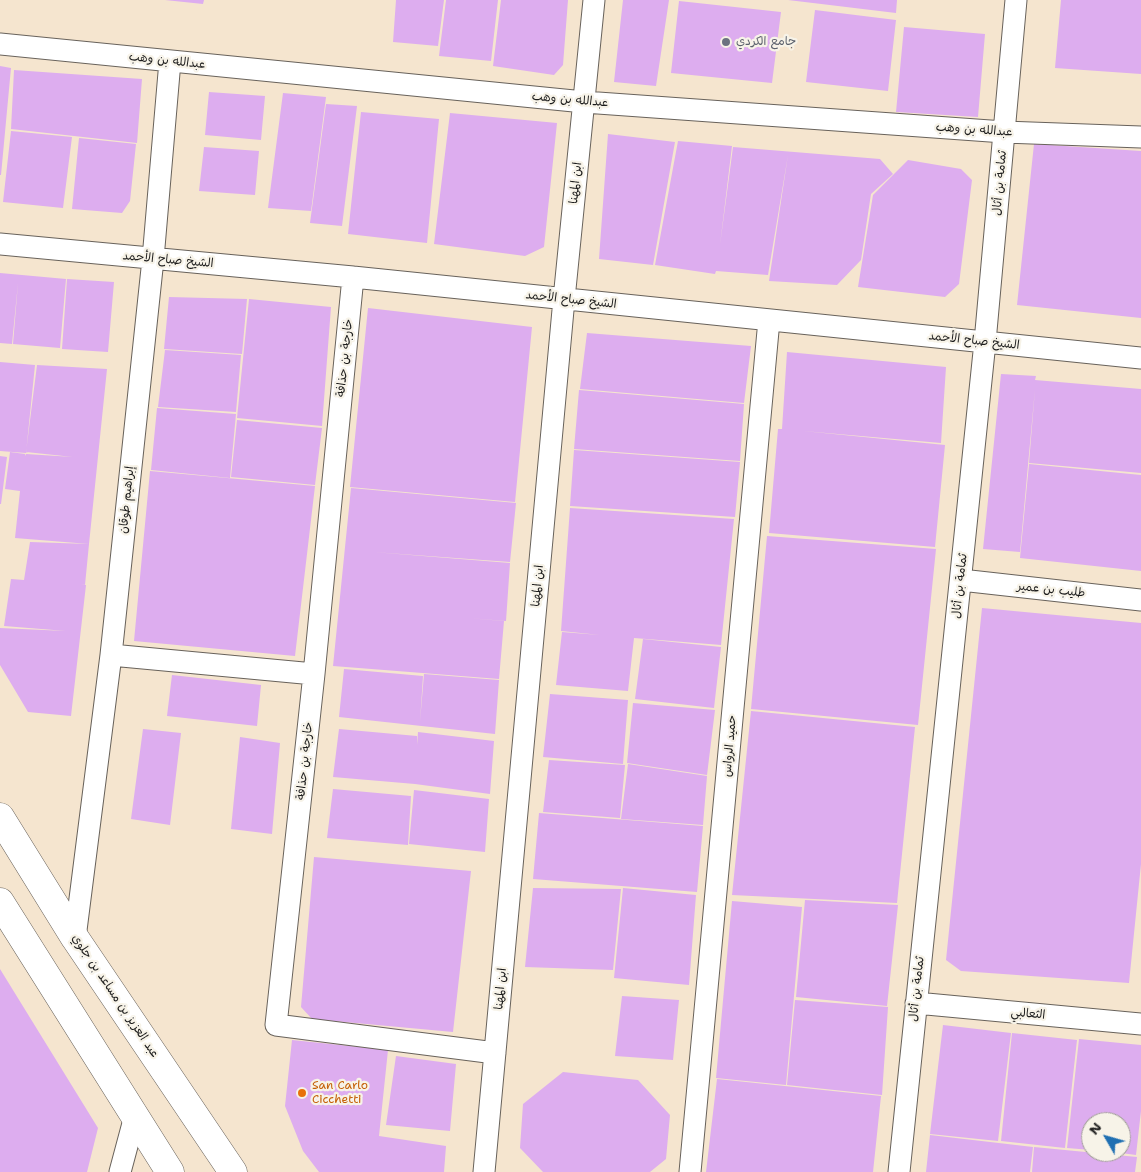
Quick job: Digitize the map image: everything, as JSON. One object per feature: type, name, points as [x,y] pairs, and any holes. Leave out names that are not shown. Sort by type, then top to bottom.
[{"type":"main road","name":"عبد العزيز بن مساعد بن جلوي","points":[[0,817],[75,938],[233,1172]]},
{"type":"main road","points":[[3,908],[170,1172]]},
{"type":"street","name":"ابن المهنا","points":[[484,1172],[564,299],[594,0]]},
{"type":"street","name":"ثمامة بن أثال","points":[[899,1172],[985,342],[1016,0]]},
{"type":"street","name":"عبدالله بن وهب","points":[[0,44],[584,102],[1004,132],[1141,137]]},
{"type":"street","name":"إبراهيم طوقان","points":[[75,938],[111,655],[153,259],[170,61]]},
{"type":"street","name":"الشيخ صباح الأحمد","points":[[0,244],[353,277],[1141,358]]},
{"type":"street","name":"خارجة بن حذافة","points":[[353,277],[314,674],[276,1026],[495,1053]]},
{"type":"street","name":"حميد الرواس","points":[[690,1172],[770,320]]},
{"type":"street","name":"طليب بن عمير","points":[[961,580],[1141,600]]},
{"type":"street","points":[[111,655],[314,674]]},
{"type":"street","name":"الثعالبي","points":[[916,1003],[1141,1024]]},
{"type":"street","points":[[120,1172],[135,1116]]},
{"type":"building","points":[[165,0],[204,0],[203,4]]},
{"type":"building","points":[[396,0],[444,0],[438,46],[393,42]]},
{"type":"building","points":[[446,0],[498,0],[491,61],[439,56]]},
{"type":"building","points":[[501,0],[568,0],[563,65],[554,75],[493,66]]},
{"type":"building","points":[[623,0],[669,0],[656,86],[614,82]]},
{"type":"building","points":[[788,0],[897,0],[896,13]]},
{"type":"building","points":[[1061,0],[1141,0],[1141,74],[1055,68]]},
{"type":"building","name":"جامع الكردي","points":[[679,1],[781,12],[772,83],[671,73]]},
{"type":"building","points":[[815,10],[896,20],[888,91],[806,82]]},
{"type":"building","points":[[904,27],[985,34],[978,117],[896,112]]},
{"type":"building","points":[[0,66],[11,68],[1,175],[0,175]]},
{"type":"building","points":[[14,70],[142,79],[137,143],[11,129]]},
{"type":"building","points":[[209,92],[265,96],[261,140],[205,135]]},
{"type":"building","points":[[283,93],[326,97],[311,211],[268,208]]},
{"type":"building","points":[[326,104],[357,106],[342,226],[310,223]]},
{"type":"building","points":[[361,112],[439,119],[427,243],[348,234]]},
{"type":"building","points":[[450,113],[557,123],[544,247],[525,256],[434,244]]},
{"type":"building","points":[[11,131],[72,137],[63,208],[3,202]]},
{"type":"building","points":[[608,134],[675,142],[653,265],[599,259]]},
{"type":"building","points":[[79,138],[136,144],[130,201],[122,213],[72,209]]},
{"type":"building","points":[[678,141],[732,146],[720,245],[733,147],[880,159],[893,174],[871,194],[861,260],[837,285],[769,281],[788,155],[768,275],[716,271],[715,274],[655,265]]},
{"type":"building","points":[[1034,144],[1141,151],[1141,318],[1017,305]]},
{"type":"building","points":[[204,147],[259,151],[255,195],[199,191]]},
{"type":"building","points":[[908,160],[961,169],[972,180],[959,284],[945,297],[858,287],[873,195]]},
{"type":"building","points":[[0,273],[66,279],[60,348],[13,344],[18,283],[12,344],[0,343]]},
{"type":"building","points":[[67,279],[114,282],[108,352],[62,349]]},
{"type":"building","points":[[169,297],[247,299],[242,354],[164,349]]},
{"type":"building","points":[[249,299],[331,307],[322,426],[237,418]]},
{"type":"building","points":[[368,308],[532,327],[515,502],[350,487]]},
{"type":"building","points":[[587,333],[751,346],[744,403],[580,389]]},
{"type":"building","points":[[165,350],[241,355],[236,412],[158,407]]},
{"type":"building","points":[[787,352],[946,367],[941,443],[803,431],[945,445],[935,547],[769,533],[778,429],[782,429]]},
{"type":"building","points":[[0,362],[35,365],[26,453],[0,451]]},
{"type":"building","points":[[37,365],[107,369],[89,544],[15,538],[20,491],[5,489],[10,452],[25,454],[26,456],[26,454],[73,457],[26,452]]},
{"type":"building","points":[[1001,374],[1036,376],[1035,380],[1141,389],[1141,473],[1029,463],[1035,389],[1020,552],[983,549]]},
{"type":"building","points":[[579,390],[744,404],[740,461],[574,449]]},
{"type":"building","points":[[157,408],[236,414],[230,478],[151,470]]},
{"type":"building","points":[[237,420],[322,428],[315,485],[231,477]]},
{"type":"building","points":[[574,450],[740,462],[735,517],[570,506]]},
{"type":"building","points":[[0,456],[7,457],[1,504],[0,504]]},
{"type":"building","points":[[1029,464],[1141,475],[1141,571],[1020,558]]},
{"type":"building","points":[[150,471],[315,486],[295,656],[134,641]]},
{"type":"building","points":[[351,488],[516,503],[510,562],[373,552],[510,563],[506,621],[467,618],[504,621],[499,679],[333,666]]},
{"type":"building","points":[[570,508],[734,519],[721,645],[634,638],[628,691],[556,685],[562,632],[600,635],[561,631]]},
{"type":"building","points":[[767,536],[936,549],[918,725],[751,709]]},
{"type":"building","points":[[30,542],[89,544],[71,716],[28,712],[0,665],[0,628],[66,631],[4,626],[11,579],[24,580]]},
{"type":"building","points":[[982,608],[1141,623],[1141,864],[1129,983],[961,971],[946,960]]},
{"type":"building","points":[[643,639],[721,647],[714,708],[635,699]]},
{"type":"building","points":[[344,669],[423,676],[420,722],[424,674],[499,680],[495,734],[339,717]]},
{"type":"building","points":[[172,675],[261,685],[257,726],[167,716]]},
{"type":"building","points":[[550,694],[628,700],[623,764],[543,757]]},
{"type":"building","points":[[633,703],[715,710],[707,775],[627,763]]},
{"type":"building","points":[[751,711],[915,727],[897,903],[732,895]]},
{"type":"building","points":[[143,729],[181,733],[170,825],[131,819]]},
{"type":"building","points":[[339,729],[417,736],[417,745],[418,732],[494,741],[490,794],[415,784],[333,777]]},
{"type":"building","points":[[240,737],[280,743],[272,834],[231,829]]},
{"type":"building","points":[[549,760],[625,765],[620,818],[543,812]]},
{"type":"building","points":[[628,764],[707,776],[703,825],[621,819]]},
{"type":"building","points":[[333,789],[411,796],[408,845],[327,838]]},
{"type":"building","points":[[414,790],[489,799],[485,852],[409,844]]},
{"type":"building","points":[[539,813],[703,826],[697,892],[533,879]]},
{"type":"building","points":[[314,857],[471,871],[453,1032],[312,1019],[301,1007]]},
{"type":"building","points":[[533,888],[621,889],[613,970],[525,967]]},
{"type":"building","points":[[623,888],[696,895],[689,985],[614,978]]},
{"type":"building","points":[[805,900],[898,905],[887,1006],[796,997]]},
{"type":"building","points":[[732,901],[802,907],[786,1085],[716,1078]]},
{"type":"building","points":[[0,969],[98,1128],[87,1172],[0,1172]]},
{"type":"building","points":[[622,996],[679,1000],[673,1060],[615,1056]]},
{"type":"building","points":[[795,1000],[888,1007],[882,1095],[787,1085]]},
{"type":"building","points":[[943,1025],[1011,1033],[998,1141],[930,1134]]},
{"type":"building","points":[[1012,1033],[1077,1040],[1065,1148],[1001,1141]]},
{"type":"building","points":[[1079,1039],[1141,1045],[1141,1111],[1136,1155],[1131,1154],[1131,1112],[1081,1112],[1081,1149],[1067,1148]]},
{"type":"building","points":[[292,1040],[388,1050],[379,1136],[446,1146],[444,1172],[319,1172],[303,1151],[285,1106]]},
{"type":"building","points":[[396,1056],[456,1064],[450,1131],[386,1125]]},
{"type":"building","points":[[563,1072],[638,1080],[670,1115],[666,1159],[650,1172],[543,1172],[520,1148],[523,1104]]},
{"type":"building","points":[[717,1079],[881,1096],[873,1172],[706,1172]]},
{"type":"building","points":[[930,1135],[1033,1147],[1030,1172],[926,1172]]},
{"type":"building","points":[[1034,1147],[1081,1152],[1081,1162],[1131,1162],[1131,1156],[1137,1157],[1135,1172],[1032,1172]]},
{"type":"place","name":"جامع الكردي","points":[[726,42]]},
{"type":"place","name":"San Carlo Cicchetti","points":[[302,1093]]}]
